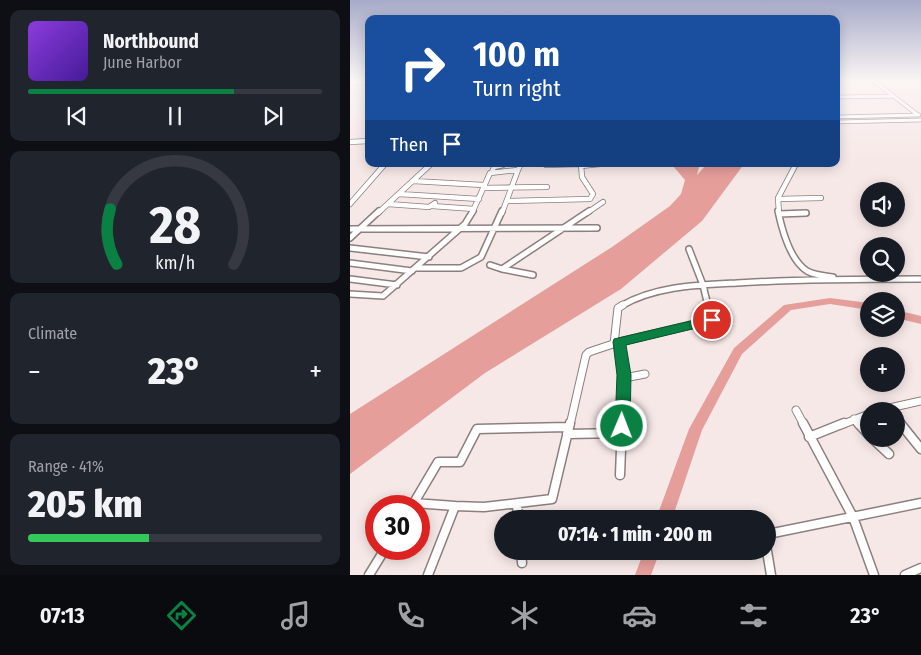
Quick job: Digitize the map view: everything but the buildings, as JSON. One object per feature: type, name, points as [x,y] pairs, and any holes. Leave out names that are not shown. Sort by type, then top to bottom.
[{"type":"street","points":[[909,108],[920,117]]},
{"type":"street","points":[[868,116],[873,121]]},
{"type":"street","points":[[840,117],[920,117]]},
{"type":"street","points":[[840,122],[920,117]]},
{"type":"street","points":[[350,142],[365,141]]},
{"type":"street","points":[[350,204],[382,167]]},
{"type":"street","points":[[350,238],[428,167]]},
{"type":"street","points":[[350,294],[383,296],[429,257],[460,228],[474,209],[494,167]]},
{"type":"street","points":[[350,263],[414,270],[460,268],[471,264],[481,256],[495,228],[519,167]]},
{"type":"street","points":[[507,201],[590,199],[593,194],[582,177],[581,167]]},
{"type":"street","points":[[794,167],[778,199],[779,214],[793,253],[805,270],[817,275],[858,280]]},
{"type":"street","points":[[492,172],[518,170]]},
{"type":"street","points":[[413,180],[483,187],[548,187]]},
{"type":"street","points":[[399,194],[479,199]]},
{"type":"street","points":[[778,199],[822,198]]},
{"type":"street","points":[[502,269],[603,202]]},
{"type":"street","points":[[388,204],[434,205],[474,209]]},
{"type":"street","points":[[779,214],[806,212]]},
{"type":"street","points":[[350,229],[597,228]]},
{"type":"street","points":[[350,248],[429,257]]},
{"type":"street","points":[[689,250],[703,285],[712,320],[719,334]]},
{"type":"street","points":[[490,265],[533,275]]},
{"type":"street","points":[[620,476],[624,378],[616,343],[617,311],[620,305],[638,296],[703,285],[770,281],[921,278]]},
{"type":"street","points":[[350,279],[397,285]]},
{"type":"street","points":[[430,505],[484,507],[552,499],[586,355],[616,343],[712,320]]},
{"type":"street","points":[[624,378],[644,374]]},
{"type":"street","points":[[905,406],[920,403]]},
{"type":"street","points":[[796,410],[853,518],[874,575]]},
{"type":"street","points":[[809,437],[860,417]]},
{"type":"street","points":[[854,419],[860,425]]},
{"type":"street","points":[[419,495],[438,462],[456,464],[462,460],[477,429],[568,430],[622,433]]},
{"type":"street","points":[[905,429],[921,449]]},
{"type":"street","points":[[882,447],[889,454]]},
{"type":"street","points":[[776,532],[921,503]]},
{"type":"street","points":[[517,504],[517,510]]},
{"type":"street","points":[[428,575],[456,506]]},
{"type":"street","points":[[368,575],[378,560]]},
{"type":"street","points":[[768,560],[771,575]]},
{"type":"street","points":[[905,575],[921,568]]},
{"type":"shaded area","points":[[674,167],[699,167],[697,175],[704,167],[742,167],[702,221],[621,289],[485,373],[350,474],[350,414],[612,247],[670,206],[681,194],[685,180]]},
{"type":"waterway","points":[[667,510],[696,429],[738,351],[788,307],[830,301],[860,306]]},
{"type":"waterway","points":[[905,316],[921,320]]},
{"type":"waterway","points":[[643,575],[649,560]]},
{"type":"route","points":[[622,426],[624,375],[619,342],[712,320]]}]
